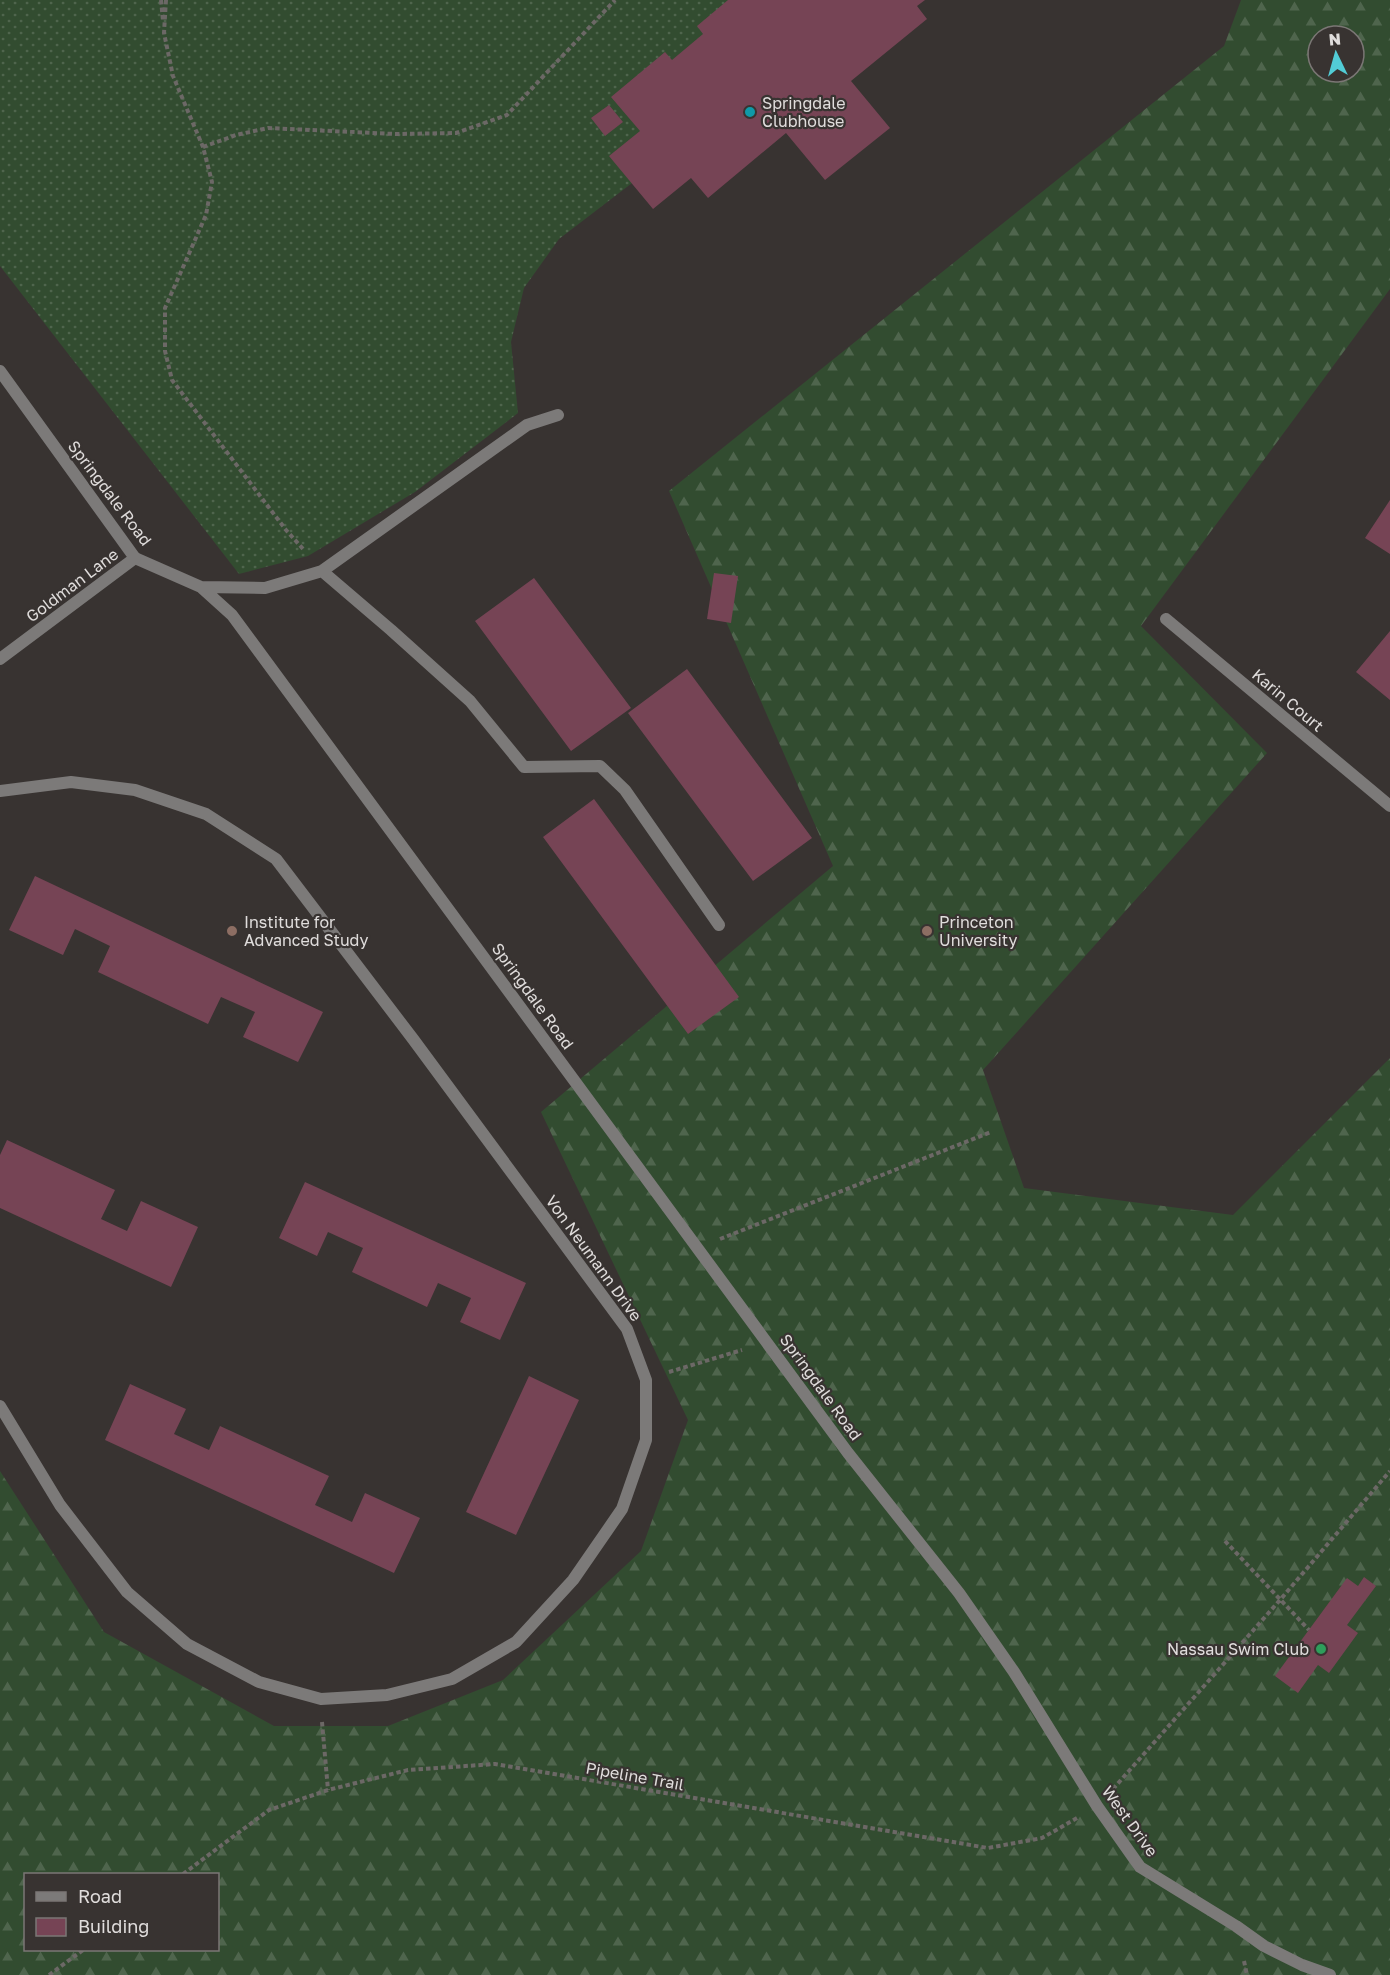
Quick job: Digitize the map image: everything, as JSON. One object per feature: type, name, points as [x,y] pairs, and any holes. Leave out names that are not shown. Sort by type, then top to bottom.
[{"type":"street","name":"Springdale Road","points":[[0,371],[135,558],[201,587],[232,615],[848,1453],[959,1593],[1014,1672]]},
{"type":"street","points":[[201,587],[265,588],[322,571],[527,425],[558,415]]},
{"type":"street","name":"Goldman Lane","points":[[0,659],[135,558]]},
{"type":"street","points":[[322,571],[470,701],[525,766],[600,766],[625,790],[719,924]]},
{"type":"street","name":"Karin Court","points":[[1166,619],[1390,806]]},
{"type":"street","name":"Von Neumann Drive","points":[[0,791],[70,782],[135,790],[206,814],[276,859],[627,1329],[646,1380],[646,1440],[622,1509],[573,1580],[516,1642],[452,1679],[387,1695],[321,1699],[259,1682],[187,1644],[127,1592],[60,1505],[0,1406]]},
{"type":"street","name":"West Drive","points":[[1014,1672],[1097,1806],[1140,1867],[1236,1926],[1264,1946],[1302,1965],[1330,1975]]},
{"type":"path","points":[[161,0],[172,76],[203,147],[212,182],[206,215],[165,308],[165,351],[172,380],[286,530],[322,571]]},
{"type":"path","points":[[164,33],[166,0]]},
{"type":"path","points":[[203,147],[236,135],[268,128],[395,134],[456,133],[507,115],[615,0]]},
{"type":"path","points":[[697,1248],[991,1132]]},
{"type":"path","points":[[646,1380],[767,1342]]},
{"type":"path","name":"Pipeline Trail","points":[[186,1873],[269,1810],[328,1790],[408,1770],[495,1764],[988,1848],[1042,1838],[1097,1806],[1280,1600],[1390,1471]]},
{"type":"path","points":[[1225,1541],[1309,1630]]},
{"type":"path","points":[[321,1699],[328,1790]]},
{"type":"path","points":[[48,1975],[82,1951]]},
{"type":"green space","points":[[0,0],[871,0],[559,239],[524,288],[511,342],[518,413],[415,492],[308,556],[239,574],[0,266]]},
{"type":"green space","points":[[1241,0],[1390,0],[1390,289],[1141,626],[1267,753],[983,1070],[1024,1188],[1233,1215],[1390,1058],[1390,1975],[0,1975],[0,1471],[104,1632],[274,1726],[388,1726],[503,1680],[641,1551],[688,1420],[541,1112],[833,866],[669,491],[1224,46]]},
{"type":"building","name":"Springdale Clubhouse","points":[[728,0],[925,0],[917,6],[927,19],[851,81],[890,128],[825,180],[786,133],[708,198],[691,178],[653,209],[609,156],[640,131],[611,97],[665,52],[672,60],[703,34],[697,26]]},
{"type":"building","points":[[609,105],[623,122],[605,136],[591,118]]},
{"type":"building","points":[[1390,500],[1390,554],[1365,538]]},
{"type":"building","points":[[714,573],[738,576],[731,623],[707,619]]},
{"type":"building","points":[[534,578],[631,708],[571,751],[475,621]]},
{"type":"building","points":[[1390,631],[1390,700],[1356,672]]},
{"type":"building","points":[[687,669],[812,838],[753,881],[628,713]]},
{"type":"building","points":[[594,799],[739,997],[688,1034],[543,837]]},
{"type":"building","points":[[35,876],[323,1012],[298,1062],[243,1037],[255,1012],[221,997],[208,1024],[98,972],[110,946],[75,929],[63,955],[9,930]]},
{"type":"building","points":[[7,1140],[115,1190],[101,1219],[127,1231],[141,1201],[198,1227],[171,1287],[0,1208],[0,1155]]},
{"type":"building","points":[[305,1182],[526,1283],[500,1340],[460,1322],[471,1298],[438,1283],[427,1307],[352,1272],[363,1248],[328,1232],[317,1256],[279,1238]]},
{"type":"building","points":[[529,1376],[579,1400],[516,1535],[466,1512]]},
{"type":"building","points":[[130,1384],[186,1409],[174,1434],[209,1450],[220,1426],[329,1476],[315,1505],[352,1522],[365,1493],[420,1518],[394,1573],[105,1440]]},
{"type":"building","name":"Nassau Swim Club","points":[[1364,1577],[1376,1586],[1347,1625],[1358,1633],[1329,1673],[1318,1665],[1298,1693],[1275,1676],[1347,1578],[1358,1586]]},
{"type":"place","name":"Springdale Clubhouse","points":[[750,112]]},
{"type":"place","name":"Institute for Advanced Study","points":[[232,931]]},
{"type":"place","name":"Princeton University","points":[[927,931]]},
{"type":"place","name":"Nassau Swim Club","points":[[1321,1649]]}]
